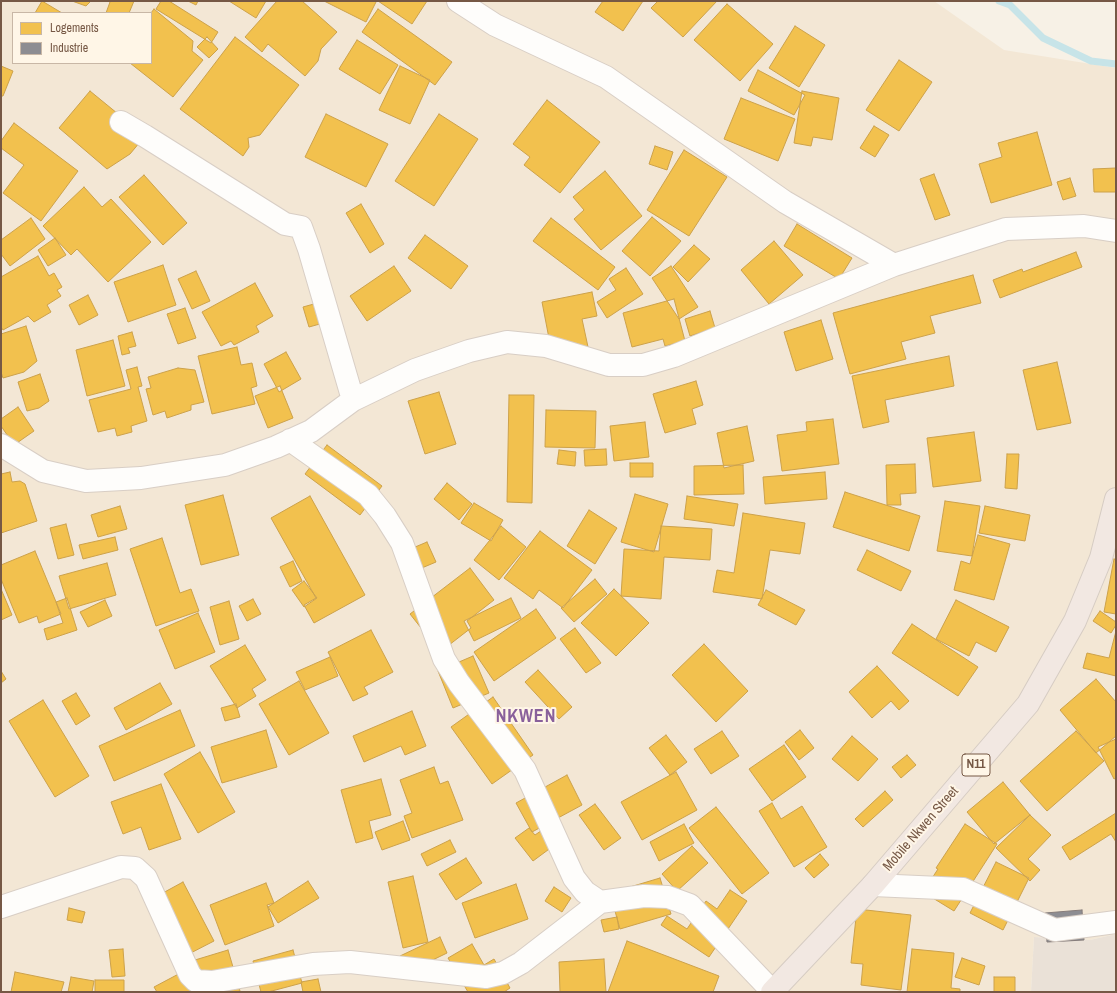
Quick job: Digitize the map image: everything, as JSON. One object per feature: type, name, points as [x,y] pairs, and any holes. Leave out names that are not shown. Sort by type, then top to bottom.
[{"type":"highway","name":"Mobile Nkwen Street","points":[[772,992],[873,885],[1028,704],[1075,621],[1101,558],[1116,498]]},
{"type":"street","points":[[458,1],[495,25],[606,77],[785,202],[894,265]]},
{"type":"street","points":[[121,122],[285,224],[301,227],[309,249],[353,400]]},
{"type":"street","points":[[1,446],[43,471],[86,481],[141,478],[225,465],[276,447],[311,431],[353,400],[415,370],[469,351],[507,342],[546,346],[609,365],[643,365],[674,356],[894,265],[1006,229],[1084,226],[1116,231]]},
{"type":"street","points":[[290,440],[368,495],[385,516],[402,543],[444,659],[459,683],[525,770],[574,878],[585,892],[600,902]]},
{"type":"street","points":[[1,907],[121,867],[135,868],[146,878],[190,975],[196,981],[212,982],[313,964],[350,962],[486,977],[503,973],[521,963],[600,902],[644,896],[668,896],[690,905],[772,992]]},
{"type":"street","points":[[873,885],[963,889],[1055,930],[1116,922]]},
{"type":"shaded area","points":[[1,1],[934,1],[1004,50],[1116,68],[1116,934],[1090,940],[1034,937],[1031,992],[1,992]]},
{"type":"shaded area","points":[[1116,934],[1116,992],[1031,992],[1034,937],[1090,940]]},
{"type":"building: Logements","points":[[42,1],[60,12],[36,12]]},
{"type":"building: Logements","points":[[72,1],[91,1],[86,6]]},
{"type":"building: Logements","points":[[108,1],[134,1],[129,12],[106,12],[110,2]]},
{"type":"building: Logements","points":[[161,1],[169,1],[218,32],[211,43],[156,9]]},
{"type":"building: Logements","points":[[188,1],[198,1],[196,5]]},
{"type":"building: Logements","points":[[229,1],[266,1],[256,18]]},
{"type":"building: Logements","points":[[277,1],[302,1],[337,32],[321,49],[318,61],[305,76],[268,44],[262,52],[245,37]]},
{"type":"building: Logements","points":[[324,1],[375,1],[376,2],[366,22]]},
{"type":"building: Logements","points":[[378,1],[427,1],[412,24]]},
{"type":"building: Logements","points":[[603,1],[643,1],[623,31],[595,12]]},
{"type":"building: Logements","points":[[658,1],[717,1],[683,37],[651,8]]},
{"type":"building: Logements","points":[[727,4],[773,44],[740,81],[694,40]]},
{"type":"building: Logements","points":[[154,9],[193,41],[192,51],[203,60],[173,97],[131,64],[152,64],[152,12]]},
{"type":"building: Logements","points":[[378,9],[452,62],[435,85],[362,32]]},
{"type":"building: Logements","points":[[795,26],[825,45],[799,87],[769,68]]},
{"type":"building: Logements","points":[[207,37],[218,49],[209,58],[197,47]]},
{"type":"building: Logements","points":[[235,37],[299,85],[260,135],[248,138],[249,147],[243,156],[180,109]]},
{"type":"building: Logements","points":[[357,40],[398,65],[380,94],[339,69]]},
{"type":"building: Logements","points":[[899,60],[932,82],[899,131],[866,110]]},
{"type":"building: Logements","points":[[1,66],[13,71],[3,96],[1,96]]},
{"type":"building: Logements","points":[[400,66],[430,80],[410,124],[379,110]]},
{"type":"building: Logements","points":[[758,70],[805,95],[794,115],[748,91]]},
{"type":"building: Logements","points":[[90,91],[145,136],[130,154],[107,169],[59,128]]},
{"type":"building: Logements","points":[[802,91],[839,98],[832,140],[813,137],[811,146],[794,143]]},
{"type":"building: Logements","points":[[741,98],[795,119],[778,161],[724,139]]},
{"type":"building: Logements","points":[[547,100],[600,142],[560,193],[524,165],[530,157],[513,144]]},
{"type":"building: Logements","points":[[326,114],[388,144],[366,187],[305,157]]},
{"type":"building: Logements","points":[[439,114],[478,139],[434,206],[395,181]]},
{"type":"building: Logements","points":[[14,123],[78,171],[41,221],[3,193],[24,165],[1,148],[1,141]]},
{"type":"building: Logements","points":[[874,126],[889,135],[875,157],[860,148]]},
{"type":"building: Logements","points":[[1037,132],[1052,185],[991,203],[979,164],[1002,157],[998,143]]},
{"type":"building: Logements","points":[[655,146],[673,152],[667,170],[649,164]]},
{"type":"building: Logements","points":[[684,150],[727,177],[689,236],[647,210]]},
{"type":"building: Logements","points":[[1116,168],[1116,192],[1094,192],[1093,169]]},
{"type":"building: Logements","points":[[605,171],[642,216],[601,250],[574,219],[584,210],[573,197]]},
{"type":"building: Logements","points":[[934,174],[950,215],[935,220],[920,179]]},
{"type":"building: Logements","points":[[144,175],[187,223],[163,245],[119,197]]},
{"type":"building: Logements","points":[[1070,178],[1076,196],[1063,200],[1057,182]]},
{"type":"building: Logements","points":[[84,187],[102,207],[111,199],[151,242],[108,282],[77,249],[71,255],[43,226]]},
{"type":"building: Logements","points":[[361,204],[384,244],[370,253],[346,213]]},
{"type":"building: Logements","points":[[652,217],[681,241],[650,276],[622,251]]},
{"type":"building: Logements","points":[[31,218],[45,239],[10,266],[1,254],[1,240]]},
{"type":"building: Logements","points":[[551,218],[615,267],[598,290],[533,241]]},
{"type":"building: Logements","points":[[797,224],[852,258],[839,279],[784,246]]},
{"type":"building: Logements","points":[[425,235],[468,266],[451,289],[408,258]]},
{"type":"building: Logements","points":[[55,238],[66,255],[48,266],[38,250]]},
{"type":"building: Logements","points":[[774,241],[803,275],[769,304],[741,270]]},
{"type":"building: Logements","points":[[694,245],[710,259],[688,282],[673,267]]},
{"type":"building: Logements","points":[[1076,252],[1082,267],[1000,298],[993,280],[1022,269],[1023,272]]},
{"type":"building: Logements","points":[[38,256],[49,276],[54,273],[62,287],[57,290],[61,296],[47,305],[51,312],[34,322],[28,316],[3,330],[1,327],[1,277]]},
{"type":"building: Logements","points":[[163,265],[176,305],[128,322],[114,282]]},
{"type":"building: Logements","points":[[394,266],[411,291],[367,321],[350,296]]},
{"type":"building: Logements","points":[[671,266],[698,307],[679,319],[652,278]]},
{"type":"building: Logements","points":[[626,268],[643,294],[607,318],[597,302],[616,290],[609,279]]},
{"type":"building: Logements","points":[[196,271],[210,301],[192,309],[178,279]]},
{"type":"building: Logements","points":[[973,275],[981,303],[930,316],[935,333],[901,342],[906,359],[850,374],[833,313]]},
{"type":"building: Logements","points":[[255,283],[273,316],[256,326],[259,332],[234,345],[231,341],[221,346],[202,312]]},
{"type":"building: Logements","points":[[592,292],[597,316],[582,319],[588,347],[552,354],[542,302]]},
{"type":"building: Logements","points":[[88,295],[98,315],[79,325],[69,305]]},
{"type":"building: Logements","points":[[674,299],[685,341],[665,346],[663,339],[632,347],[623,313]]},
{"type":"building: Logements","points":[[321,302],[327,322],[309,327],[303,307]]},
{"type":"building: Logements","points":[[185,308],[196,338],[178,344],[167,314]]},
{"type":"building: Logements","points":[[710,311],[715,328],[690,336],[685,319]]},
{"type":"building: Logements","points":[[821,320],[833,359],[796,371],[784,332]]},
{"type":"building: Logements","points":[[26,326],[37,361],[24,372],[3,378],[1,372],[1,334]]},
{"type":"building: Logements","points":[[132,332],[136,346],[128,348],[130,353],[122,355],[118,336]]},
{"type":"building: Logements","points":[[113,340],[125,386],[87,396],[76,350]]},
{"type":"building: Logements","points":[[237,347],[241,365],[252,363],[257,386],[251,388],[255,404],[212,414],[198,356]]},
{"type":"building: Logements","points":[[286,352],[301,379],[279,392],[264,364]]},
{"type":"building: Logements","points":[[949,356],[954,386],[885,400],[889,422],[863,428],[852,376]]},
{"type":"building: Logements","points":[[1057,362],[1071,423],[1037,430],[1023,370]]},
{"type":"building: Logements","points":[[137,367],[142,386],[138,387],[147,421],[131,426],[132,432],[117,436],[115,428],[98,432],[89,400],[131,389],[126,370]]},
{"type":"building: Logements","points":[[178,368],[195,370],[204,402],[191,405],[191,410],[167,418],[165,411],[153,415],[146,389],[151,388],[148,377]]},
{"type":"building: Logements","points":[[40,374],[49,401],[39,408],[27,411],[18,382]]},
{"type":"building: Logements","points":[[696,381],[703,405],[692,409],[696,424],[665,433],[653,394]]},
{"type":"building: Logements","points":[[280,386],[293,418],[268,428],[255,396]]},
{"type":"building: Logements","points":[[439,392],[456,444],[425,454],[408,401]]},
{"type":"building: Logements","points":[[509,395],[534,395],[532,503],[507,502]]},
{"type":"building: Logements","points":[[18,407],[34,431],[14,445],[1,426],[1,419]]},
{"type":"building: Logements","points":[[546,410],[596,411],[595,448],[545,447]]},
{"type":"building: Logements","points":[[833,419],[839,464],[782,471],[777,435],[807,431],[806,422]]},
{"type":"building: Logements","points":[[645,422],[649,457],[614,461],[610,426]]},
{"type":"building: Logements","points":[[747,426],[754,461],[724,468],[717,433]]},
{"type":"building: Logements","points":[[974,432],[981,481],[933,487],[927,438]]},
{"type":"building: Logements","points":[[327,445],[382,486],[360,515],[305,474]]},
{"type":"building: Logements","points":[[606,449],[607,465],[585,466],[584,450]]},
{"type":"building: Logements","points":[[559,450],[576,452],[575,466],[557,464]]},
{"type":"building: Logements","points":[[1007,454],[1019,454],[1017,489],[1005,488]]},
{"type":"building: Logements","points":[[630,463],[653,463],[653,477],[630,477]]},
{"type":"building: Logements","points":[[915,464],[916,493],[900,494],[901,505],[887,505],[886,465]]},
{"type":"building: Logements","points":[[743,465],[744,494],[694,495],[694,466]]},
{"type":"building: Logements","points":[[10,472],[12,482],[20,481],[25,484],[37,521],[1,533],[1,474]]},
{"type":"building: Logements","points":[[825,472],[827,499],[765,504],[763,477]]},
{"type":"building: Logements","points":[[447,483],[472,504],[459,520],[434,499]]},
{"type":"building: Logements","points":[[845,492],[920,516],[909,551],[833,527]]},
{"type":"building: Logements","points":[[635,494],[668,504],[654,552],[621,542]]},
{"type":"building: Logements","points":[[223,495],[239,555],[201,565],[185,505]]},
{"type":"building: Logements","points":[[310,496],[365,595],[314,623],[304,605],[316,598],[271,518]]},
{"type":"building: Logements","points":[[687,496],[738,504],[734,526],[684,519]]},
{"type":"building: Logements","points":[[945,501],[980,506],[972,556],[937,551]]},
{"type":"building: Logements","points":[[474,503],[503,520],[491,541],[461,523]]},
{"type":"building: Logements","points":[[120,506],[127,529],[98,537],[91,515]]},
{"type":"building: Logements","points":[[985,506],[1030,515],[1025,541],[979,533]]},
{"type":"building: Logements","points":[[589,510],[617,528],[595,564],[567,546]]},
{"type":"building: Logements","points":[[743,513],[805,523],[800,554],[770,550],[762,599],[713,592],[717,570],[734,573]]},
{"type":"building: Logements","points":[[66,524],[74,555],[58,559],[50,528]]},
{"type":"building: Logements","points":[[501,526],[526,547],[499,580],[474,560]]},
{"type":"building: Logements","points":[[661,526],[712,529],[710,560],[664,557],[661,599],[621,596],[624,549],[659,551]]},
{"type":"building: Logements","points":[[540,531],[592,570],[563,608],[539,590],[533,599],[504,578]]},
{"type":"building: Logements","points":[[978,535],[1010,544],[994,600],[954,590],[961,561],[970,564]]},
{"type":"building: Logements","points":[[115,537],[118,550],[83,559],[79,545]]},
{"type":"building: Logements","points":[[162,538],[180,593],[191,589],[199,611],[156,626],[130,549]]},
{"type":"building: Logements","points":[[427,542],[436,562],[417,570],[408,550]]},
{"type":"building: Logements","points":[[867,550],[911,571],[901,591],[857,570]]},
{"type":"building: Logements","points":[[35,551],[61,614],[39,623],[37,616],[19,623],[1,579],[1,565]]},
{"type":"building: Logements","points":[[1114,559],[1116,560],[1116,614],[1104,612]]},
{"type":"building: Logements","points":[[293,561],[302,581],[290,587],[280,567]]},
{"type":"building: Logements","points":[[107,563],[116,595],[69,609],[59,576]]},
{"type":"building: Logements","points":[[470,568],[494,600],[467,621],[471,628],[440,652],[410,614]]},
{"type":"building: Logements","points":[[595,579],[607,594],[574,622],[561,608]]},
{"type":"building: Logements","points":[[304,581],[317,598],[304,607],[292,590]]},
{"type":"building: Logements","points":[[1,589],[12,615],[1,620]]},
{"type":"building: Logements","points":[[614,589],[649,623],[616,656],[581,623]]},
{"type":"building: Logements","points":[[766,590],[805,610],[796,625],[758,605]]},
{"type":"building: Logements","points":[[67,598],[77,630],[47,640],[44,629],[63,623],[56,602]]},
{"type":"building: Logements","points":[[511,598],[521,618],[474,641],[464,621]]},
{"type":"building: Logements","points":[[253,599],[261,614],[247,621],[239,606]]},
{"type":"building: Logements","points":[[105,600],[112,616],[88,627],[80,612]]},
{"type":"building: Logements","points":[[956,600],[1009,627],[996,652],[976,642],[969,656],[936,639]]},
{"type":"building: Logements","points":[[229,601],[239,639],[220,645],[210,607]]},
{"type":"building: Logements","points":[[536,609],[556,638],[494,681],[474,652]]},
{"type":"building: Logements","points":[[1100,611],[1116,622],[1116,625],[1111,633],[1093,621]]},
{"type":"building: Logements","points":[[198,613],[215,652],[175,669],[159,630]]},
{"type":"building: Logements","points":[[912,624],[978,667],[958,696],[892,653]]},
{"type":"building: Logements","points":[[575,628],[601,663],[586,673],[560,639]]},
{"type":"building: Logements","points":[[371,630],[393,672],[364,687],[368,694],[353,701],[328,652]]},
{"type":"building: Logements","points":[[1116,631],[1116,676],[1083,668],[1087,653],[1109,658]]},
{"type":"building: Logements","points":[[704,644],[748,691],[716,722],[672,675]]},
{"type":"building: Logements","points":[[245,645],[266,680],[252,689],[256,696],[237,708],[210,666]]},
{"type":"building: Logements","points":[[473,656],[489,693],[453,708],[438,671]]},
{"type":"building: Logements","points":[[330,657],[338,676],[305,690],[296,672]]},
{"type":"building: Logements","points":[[877,666],[909,701],[899,710],[891,701],[872,718],[849,692]]},
{"type":"building: Logements","points":[[538,670],[572,707],[559,719],[525,682]]},
{"type":"building: Logements","points":[[1,671],[6,679],[1,683]]},
{"type":"building: Logements","points":[[1096,679],[1116,702],[1116,736],[1096,753],[1060,710]]},
{"type":"building: Logements","points":[[299,681],[329,733],[289,755],[259,704]]},
{"type":"building: Logements","points":[[160,683],[172,704],[126,730],[114,708]]},
{"type":"building: Logements","points":[[76,693],[90,716],[76,725],[62,701]]},
{"type":"building: Logements","points":[[493,697],[533,755],[492,784],[451,727]]},
{"type":"building: Logements","points":[[43,700],[89,776],[55,797],[9,721]]},
{"type":"building: Logements","points":[[236,704],[240,717],[225,721],[221,708]]},
{"type":"building: Logements","points":[[180,710],[195,746],[114,781],[99,746]]},
{"type":"building: Logements","points":[[412,711],[426,746],[405,755],[401,746],[364,762],[353,736]]},
{"type":"building: Logements","points":[[266,730],[277,767],[222,783],[211,747]]},
{"type":"building: Logements","points":[[800,730],[814,748],[799,760],[785,742]]},
{"type":"building: Logements","points":[[722,731],[739,756],[711,774],[694,749]]},
{"type":"building: Logements","points":[[1076,731],[1104,761],[1047,811],[1020,781]]},
{"type":"building: Logements","points":[[666,735],[687,762],[670,775],[649,748]]},
{"type":"building: Logements","points":[[852,736],[878,759],[858,781],[832,759]]},
{"type":"building: Logements","points":[[1116,739],[1116,778],[1114,779],[1098,747]]},
{"type":"building: Logements","points":[[784,745],[806,777],[772,801],[749,769]]},
{"type":"building: Logements","points":[[200,752],[235,812],[198,833],[164,774]]},
{"type":"building: Logements","points":[[907,755],[916,765],[901,778],[892,767]]},
{"type":"building: Logements","points":[[434,767],[440,784],[448,781],[463,820],[412,838],[404,816],[412,813],[400,780]]},
{"type":"building: Logements","points":[[676,772],[697,810],[642,840],[621,802]]},
{"type":"building: Logements","points":[[567,775],[582,805],[532,832],[516,803]]},
{"type":"building: Logements","points":[[381,779],[391,815],[369,821],[373,838],[356,843],[341,790]]},
{"type":"building: Logements","points":[[1003,782],[1030,815],[994,844],[967,812]]},
{"type":"building: Logements","points":[[161,784],[181,839],[149,850],[141,827],[123,834],[111,802]]},
{"type":"building: Logements","points":[[885,791],[893,800],[863,827],[855,819]]},
{"type":"building: Logements","points":[[772,803],[781,819],[802,806],[827,847],[794,867],[759,811]]},
{"type":"building: Logements","points":[[595,804],[621,838],[604,850],[579,815]]},
{"type":"building: Logements","points":[[716,807],[769,873],[742,894],[689,828]]},
{"type":"building: Logements","points":[[1116,813],[1116,842],[1111,834],[1070,860],[1062,847]]},
{"type":"building: Logements","points":[[1030,815],[1051,835],[1028,859],[1040,870],[1030,881],[996,848]]},
{"type":"building: Logements","points":[[403,821],[410,840],[382,850],[375,832]]},
{"type":"building: Logements","points":[[684,824],[694,843],[659,861],[650,842]]},
{"type":"building: Logements","points":[[965,824],[997,844],[954,911],[923,892],[938,869],[936,868]]},
{"type":"building: Logements","points":[[548,826],[560,841],[533,861],[515,838],[529,828],[535,835]]},
{"type":"building: Logements","points":[[450,840],[456,852],[427,866],[421,854]]},
{"type":"building: Logements","points":[[692,846],[708,863],[677,891],[662,874]]},
{"type":"building: Logements","points":[[820,854],[829,865],[814,878],[805,868]]},
{"type":"building: Logements","points":[[466,858],[482,883],[456,900],[439,874]]},
{"type":"building: Logements","points":[[996,862],[1029,878],[1003,930],[970,913]]},
{"type":"building: Logements","points":[[413,876],[428,942],[403,948],[388,882]]},
{"type":"building: Logements","points":[[660,878],[671,914],[620,929],[610,893]]},
{"type":"building: Logements","points":[[308,881],[319,898],[278,923],[268,907]]},
{"type":"building: Logements","points":[[183,882],[214,941],[181,958],[150,900]]},
{"type":"building: Logements","points":[[266,883],[274,903],[267,905],[274,926],[225,945],[210,905]]},
{"type":"building: Logements","points":[[516,884],[528,919],[475,938],[462,903]]},
{"type":"building: Logements","points":[[554,887],[571,898],[562,912],[545,901]]},
{"type":"building: Logements","points":[[730,890],[747,901],[709,957],[661,925],[667,916],[687,929],[706,901],[717,909]]},
{"type":"building: Logements","points":[[69,908],[85,912],[82,923],[67,920]]},
{"type":"building: Logements","points":[[857,909],[911,915],[901,990],[861,985],[863,964],[851,963]]},
{"type":"building: Logements","points":[[617,917],[619,929],[604,932],[601,920]]},
{"type":"building: Logements","points":[[440,937],[447,953],[408,972],[400,956]]},
{"type":"building: Logements","points":[[627,941],[719,976],[713,992],[608,992]]},
{"type":"building: Logements","points":[[472,944],[484,965],[494,959],[510,988],[504,992],[468,992],[448,958]]},
{"type":"building: Logements","points":[[123,949],[125,976],[112,977],[109,950]]},
{"type":"building: Logements","points":[[912,949],[954,953],[951,988],[960,989],[960,992],[907,992]]},
{"type":"building: Logements","points":[[228,950],[240,991],[205,992],[195,960]]},
{"type":"building: Logements","points":[[293,950],[302,983],[268,992],[261,992],[253,961]]},
{"type":"building: Logements","points":[[962,958],[985,966],[979,985],[955,977]]},
{"type":"building: Logements","points":[[604,959],[606,992],[560,992],[559,962]]},
{"type":"building: Logements","points":[[188,969],[200,992],[157,992],[154,987]]},
{"type":"building: Logements","points":[[15,972],[64,982],[61,992],[11,992]]},
{"type":"building: Logements","points":[[71,977],[94,981],[92,992],[68,992]]},
{"type":"building: Logements","points":[[994,977],[1015,977],[1015,992],[994,992]]},
{"type":"building: Logements","points":[[318,979],[321,992],[303,992],[301,982]]},
{"type":"building: Logements","points":[[95,980],[124,980],[124,992],[95,992]]},
{"type":"building: Industrie","points":[[1082,910],[1084,940],[1047,942],[1045,913]]},
{"type":"waterway","points":[[999,1],[1010,5],[1043,38],[1091,61],[1116,64]]},
{"type":"district","name":"NKWEN","points":[[526,717]]}]
